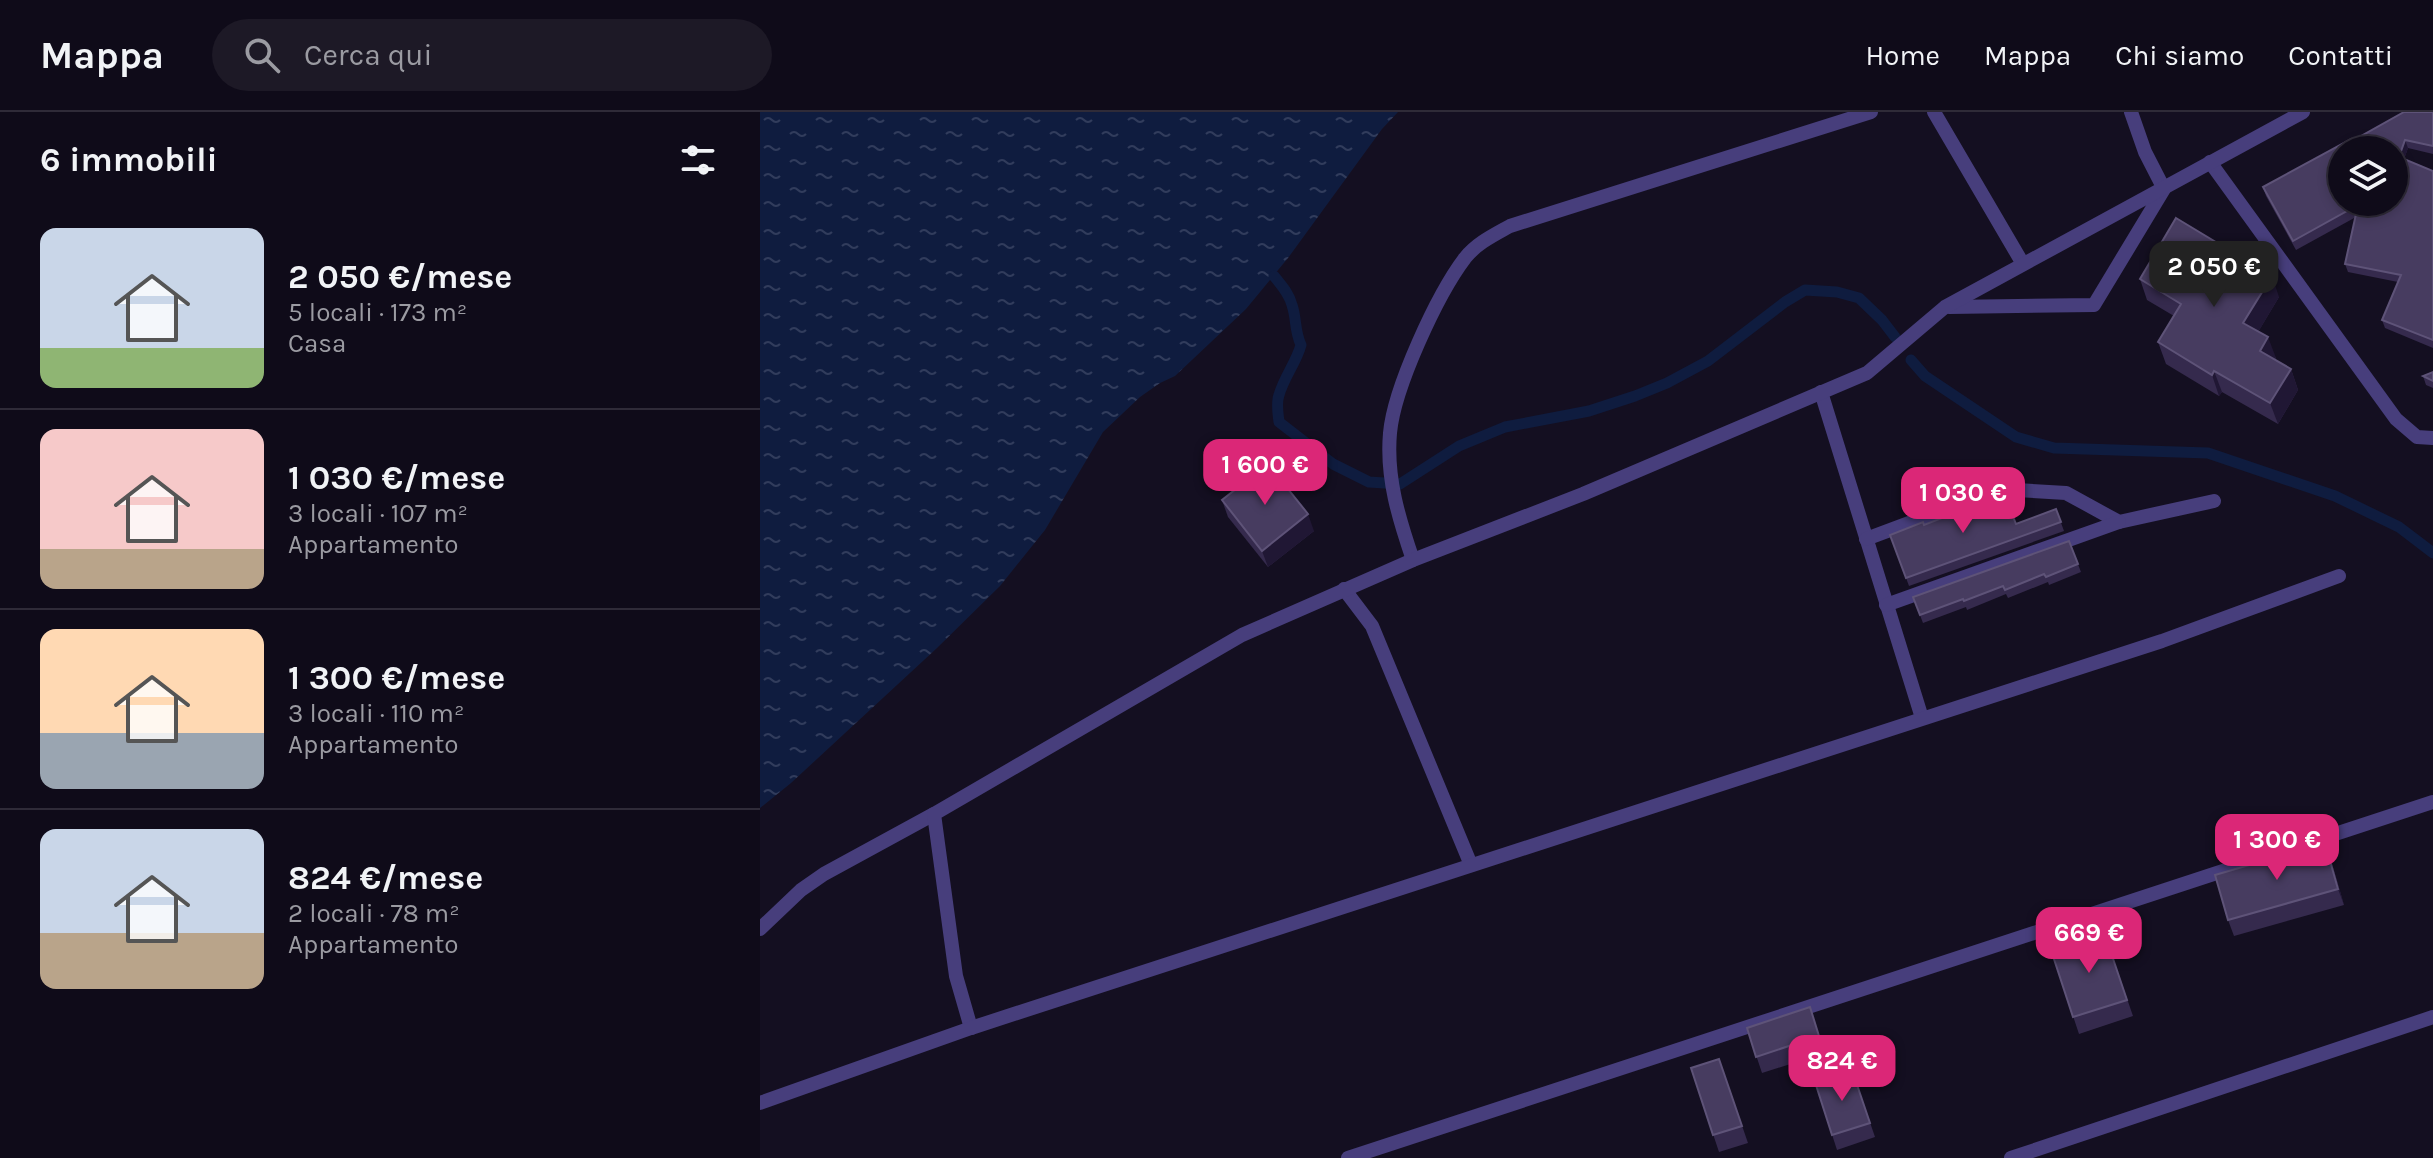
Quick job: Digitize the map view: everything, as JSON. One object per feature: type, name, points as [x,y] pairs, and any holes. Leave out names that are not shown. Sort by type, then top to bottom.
[{"type":"lane","points":[[1413,560],[1390,472],[1390,431],[1402,384],[1423,333],[1466,256],[1481,242],[1510,226],[1871,112]]},
{"type":"lane","points":[[1934,112],[2023,264]]},
{"type":"lane","points":[[2131,112],[2145,152],[2164,189]]},
{"type":"lane","points":[[760,929],[801,890],[824,874],[934,814],[1242,635],[1413,560],[1583,494],[1867,373],[1945,307],[2303,112]]},
{"type":"lane","points":[[2210,162],[2396,419],[2417,437],[2433,438]]},
{"type":"lane","points":[[1945,307],[2094,305],[2164,189]]},
{"type":"lane","points":[[1821,392],[1922,718]]},
{"type":"lane","points":[[1866,539],[2000,489],[2066,493],[2119,522]]},
{"type":"lane","points":[[1886,605],[2119,522],[2214,501]]},
{"type":"lane","points":[[760,1103],[971,1028],[2162,641],[2339,576]]},
{"type":"lane","points":[[1344,589],[1372,626],[1471,865]]},
{"type":"lane","points":[[1348,1158],[2433,802]]},
{"type":"lane","points":[[934,814],[956,976],[971,1028]]},
{"type":"lane","points":[[2011,1158],[2433,1017]]},
{"type":"water","points":[[760,112],[1398,112],[1246,309],[1175,376],[1140,397],[1103,432],[1045,530],[1000,586],[937,648],[760,808]]},
{"type":"building","points":[[2404,112],[2433,112],[2433,146],[2408,141],[2408,136],[2361,136]]},
{"type":"building","points":[[2328,152],[2328,216],[2338,216],[2293,241],[2263,187]]},
{"type":"building","points":[[2408,161],[2433,171],[2433,340],[2382,320],[2401,275],[2345,264],[2356,216],[2408,216]]},
{"type":"building","points":[[2176,218],[2272,276],[2243,323],[2268,337],[2260,351],[2291,369],[2270,403],[2214,371],[2212,375],[2158,342],[2181,304],[2140,279]]},
{"type":"building","points":[[2433,372],[2433,381],[2423,376]]},
{"type":"building","points":[[1268,464],[1308,514],[1262,551],[1222,500]]},
{"type":"building","points":[[2004,494],[2016,524],[2056,509],[2061,522],[1906,578],[1890,535]]},
{"type":"building","points":[[2069,541],[2078,564],[2046,577],[2044,574],[2005,590],[2003,586],[1920,615],[1913,597]]},
{"type":"building","points":[[2325,843],[2338,889],[2228,920],[2215,875]]},
{"type":"building","points":[[2104,932],[2127,1000],[2073,1017],[2051,950]]},
{"type":"building","points":[[1810,1007],[1819,1036],[1756,1057],[1747,1028]]},
{"type":"building","points":[[1719,1059],[1742,1126],[1713,1135],[1691,1068]]},
{"type":"building","points":[[1852,1070],[1870,1123],[1832,1135],[1815,1082]]},
{"type":"waterway","points":[[1274,276],[1291,301],[1301,345],[1278,398],[1279,422],[1333,464],[1369,482],[1400,484],[1459,446],[1505,427],[1589,411],[1667,383],[1708,361],[1805,290],[1837,292],[1859,298],[1895,337]]},
{"type":"waterway","points":[[1911,360],[1925,376],[2016,437],[2054,448],[2208,453],[2335,496],[2399,527],[2433,553]]}]
